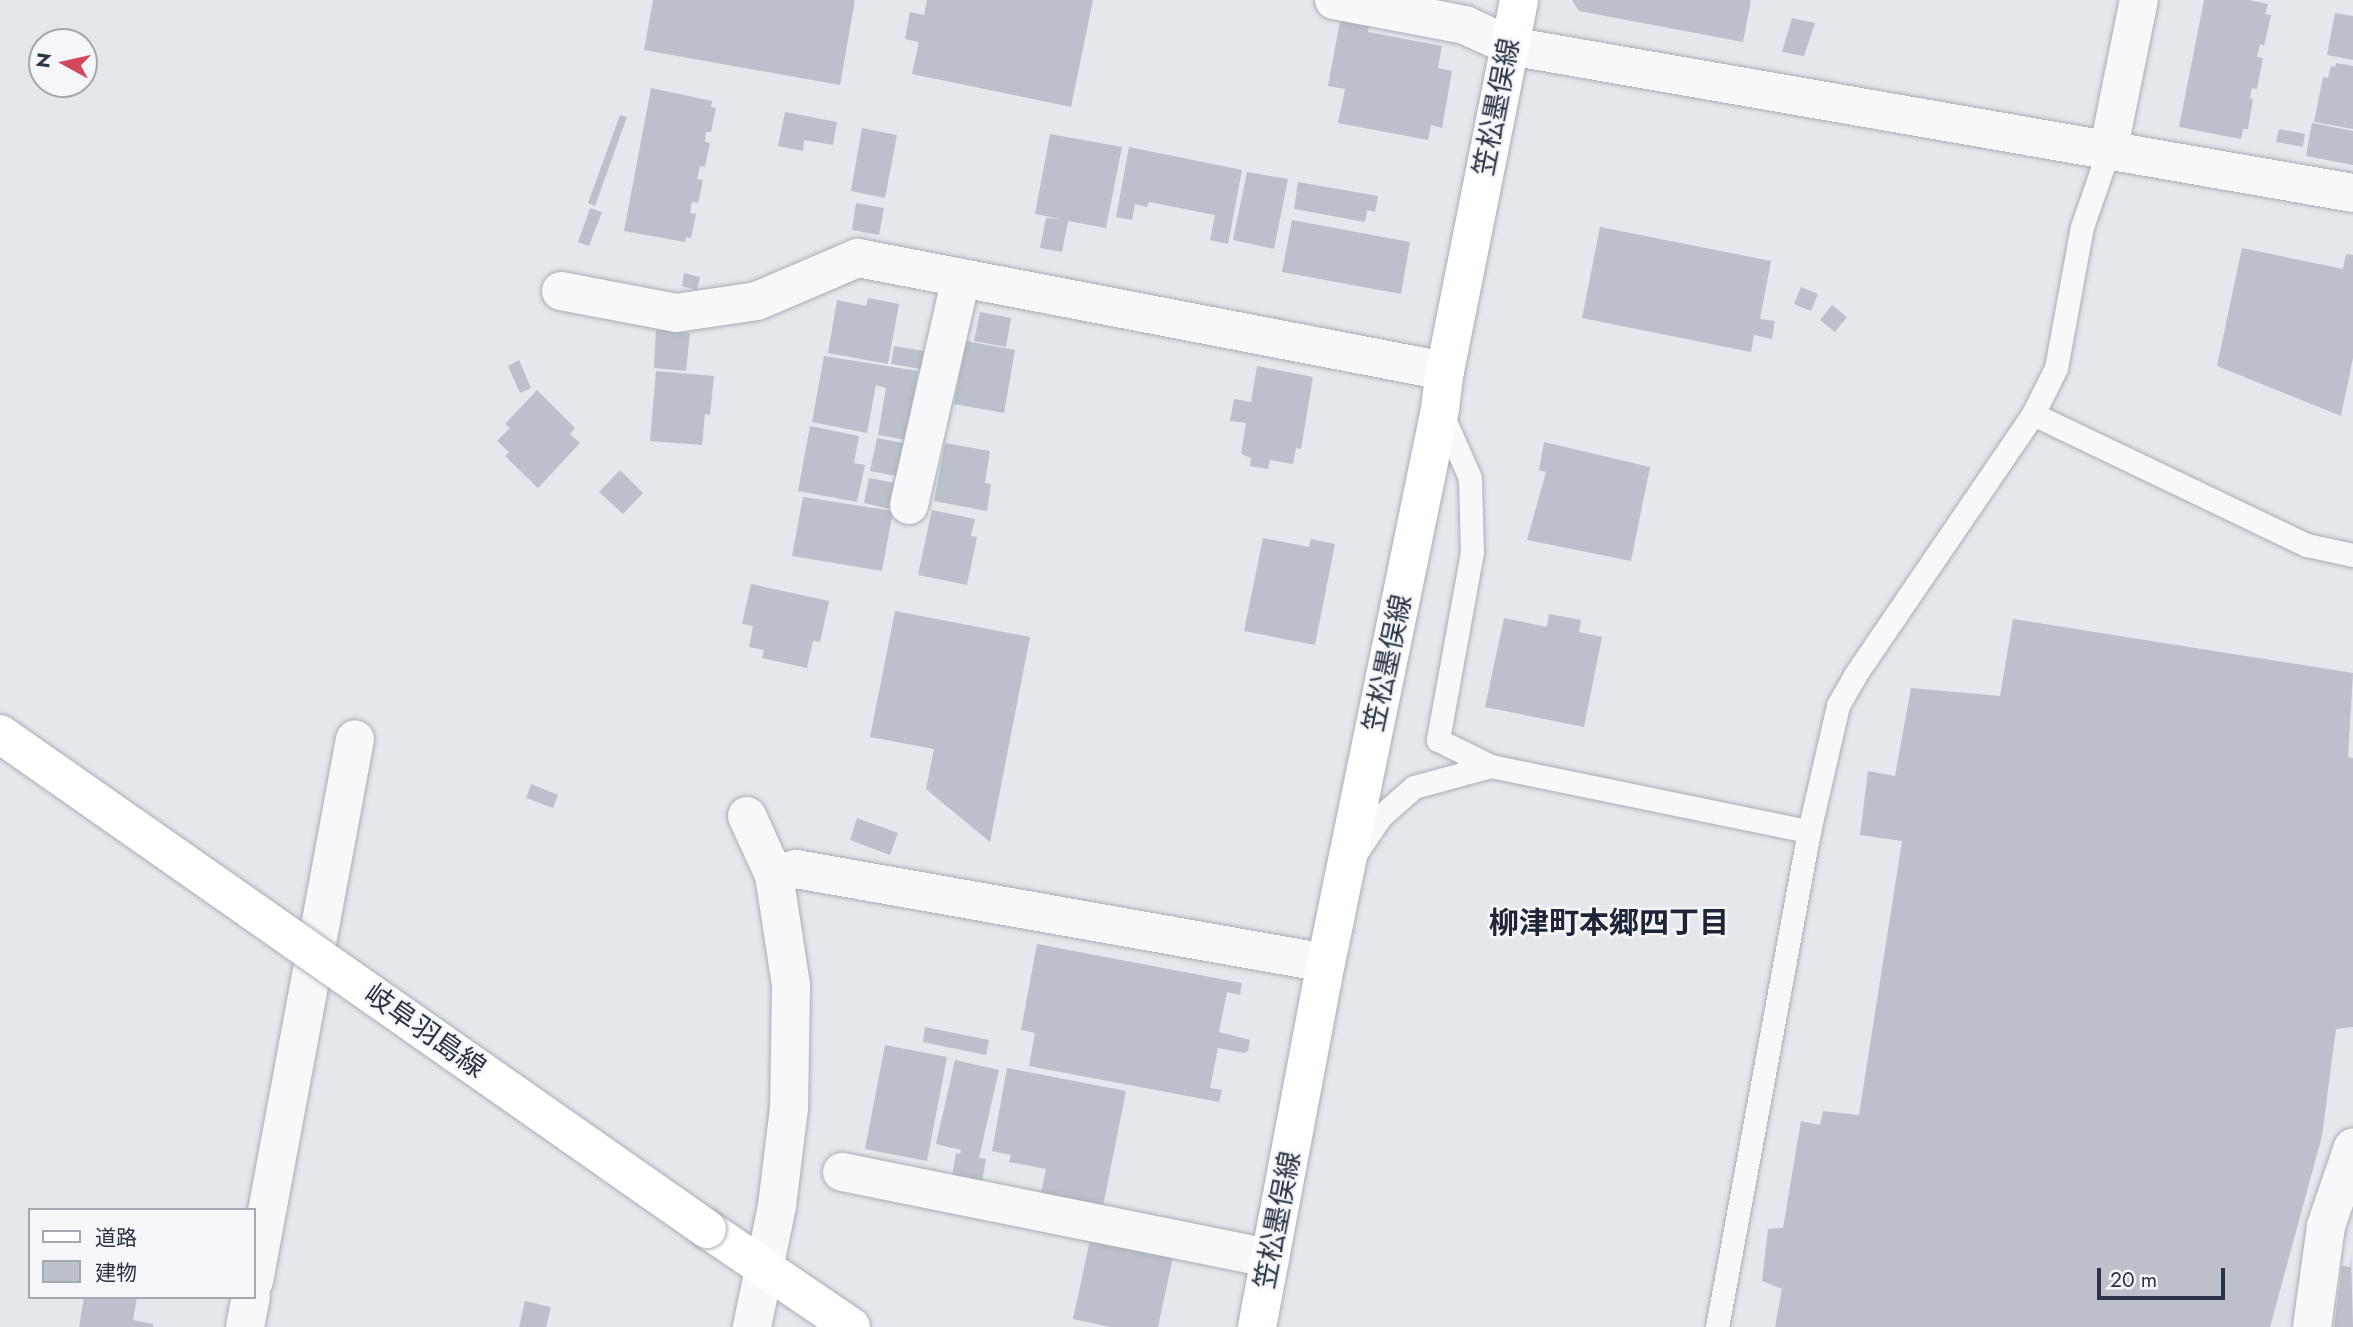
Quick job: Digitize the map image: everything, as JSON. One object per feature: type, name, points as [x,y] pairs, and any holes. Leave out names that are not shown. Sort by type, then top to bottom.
[{"type":"main road","name":"笠松墨俣線","points":[[1257,1327],[1326,963],[1440,409],[1445,371],[1519,0]]},
{"type":"main road","name":"岐阜羽島線","points":[[0,734],[851,1327]]},
{"type":"street","points":[[1335,0],[1465,25],[1510,46],[2108,152],[2353,192]]},
{"type":"street","points":[[2108,152],[2139,0]]},
{"type":"street","points":[[561,291],[676,313],[757,301],[858,258],[1445,371]]},
{"type":"street","points":[[909,505],[961,278]]},
{"type":"street","points":[[256,1270],[355,739]]},
{"type":"street","points":[[747,816],[774,876],[791,985],[789,1108],[777,1206],[751,1327]]},
{"type":"street","points":[[774,876],[796,869],[1326,963]]},
{"type":"street","points":[[2312,1327],[2326,1226],[2353,1147]]},
{"type":"street","points":[[842,1172],[1270,1258]]},
{"type":"street","points":[[245,1327],[251,1299]]},
{"type":"lane","points":[[1717,1327],[1809,831],[1838,705],[2033,414],[2056,368],[2082,227],[2108,152]]},
{"type":"lane","points":[[1440,409],[1470,478],[1472,552],[1438,740],[1491,766],[1809,831]]},
{"type":"lane","points":[[2033,414],[2307,545],[2353,555]]},
{"type":"lane","points":[[1345,871],[1381,816],[1414,787],[1491,766]]},
{"type":"building","points":[[653,0],[855,0],[840,85],[644,50]]},
{"type":"building","points":[[927,0],[1093,0],[1071,107],[912,74],[919,42],[905,39],[910,12],[924,15]]},
{"type":"building","points":[[1572,0],[1751,0],[1743,42],[1579,11]]},
{"type":"building","points":[[2204,0],[2249,0],[2268,4],[2265,14],[2271,15],[2264,46],[2260,44],[2257,57],[2263,58],[2257,89],[2252,88],[2248,129],[2243,129],[2241,139],[2179,127]]},
{"type":"building","points":[[2335,13],[2353,16],[2353,60],[2327,55]]},
{"type":"building","points":[[1792,18],[1815,23],[1804,56],[1782,52]]},
{"type":"building","points":[[1340,21],[1369,26],[1368,32],[1442,46],[1438,68],[1452,71],[1442,128],[1431,125],[1428,140],[1338,123],[1345,89],[1328,86]]},
{"type":"building","points":[[2336,63],[2353,66],[2353,129],[2314,122],[2323,77],[2328,78],[2331,66],[2335,67]]},
{"type":"building","points":[[651,88],[712,101],[711,107],[716,108],[711,132],[706,132],[705,142],[710,143],[705,167],[700,166],[697,179],[703,180],[698,203],[692,202],[690,213],[696,214],[691,238],[686,237],[685,242],[624,231]]},
{"type":"building","points":[[785,112],[837,122],[833,145],[804,140],[803,151],[778,146]]},
{"type":"building","points":[[620,115],[627,117],[595,206],[588,203]]},
{"type":"building","points":[[2312,123],[2353,131],[2353,165],[2306,156]]},
{"type":"building","points":[[862,128],[897,135],[885,198],[851,191]]},
{"type":"building","points":[[2279,129],[2305,134],[2303,147],[2276,142]]},
{"type":"building","points":[[1050,134],[1122,147],[1106,228],[1068,221],[1062,252],[1040,248],[1046,218],[1060,219],[1035,214]]},
{"type":"building","points":[[1129,147],[1242,170],[1228,244],[1210,240],[1215,215],[1149,202],[1147,207],[1135,204],[1132,220],[1116,217]]},
{"type":"building","points":[[1247,172],[1288,179],[1274,249],[1233,240]]},
{"type":"building","points":[[1298,182],[1378,196],[1375,212],[1367,210],[1365,222],[1294,209]]},
{"type":"building","points":[[856,203],[884,208],[879,235],[852,230]]},
{"type":"building","points":[[590,208],[602,212],[589,246],[578,242]]},
{"type":"building","points":[[1292,220],[1410,242],[1401,294],[1282,272]]},
{"type":"building","points":[[1600,227],[1771,261],[1760,319],[1775,321],[1772,339],[1754,335],[1751,352],[1582,318]]},
{"type":"building","points":[[2242,248],[2343,269],[2346,254],[2353,255],[2353,358],[2341,416],[2217,366]]},
{"type":"building","points":[[684,273],[700,277],[697,290],[682,286]]},
{"type":"building","points":[[1801,287],[1818,294],[1811,311],[1794,304]]},
{"type":"building","points":[[868,298],[899,304],[888,364],[828,353],[837,300],[866,306]]},
{"type":"building","points":[[1832,305],[1847,317],[1835,332],[1820,320]]},
{"type":"building","points":[[980,312],[1011,318],[1006,347],[974,341]]},
{"type":"building","points":[[656,330],[690,333],[686,371],[654,368]]},
{"type":"building","points":[[966,341],[1015,350],[1004,413],[954,404]]},
{"type":"building","points":[[894,346],[924,351],[921,369],[891,364]]},
{"type":"building","points":[[824,356],[918,371],[906,440],[878,435],[886,388],[876,385],[867,433],[812,422]]},
{"type":"building","points":[[519,360],[531,388],[520,393],[508,366]]},
{"type":"building","points":[[1257,366],[1313,377],[1301,449],[1296,448],[1293,464],[1270,460],[1268,469],[1250,466],[1251,458],[1241,454],[1246,423],[1230,421],[1234,399],[1251,402]]},
{"type":"building","points":[[656,371],[714,376],[710,415],[705,414],[702,445],[650,441]]},
{"type":"building","points":[[537,390],[575,428],[570,434],[580,443],[538,488],[505,456],[509,452],[497,441],[510,428],[505,424]]},
{"type":"building","points":[[810,426],[859,436],[854,463],[865,465],[857,502],[798,491]]},
{"type":"building","points":[[877,438],[908,444],[901,477],[870,471]]},
{"type":"building","points":[[1544,442],[1650,467],[1631,561],[1527,540],[1546,472],[1539,470]]},
{"type":"building","points":[[945,443],[990,451],[985,483],[991,484],[987,511],[934,501]]},
{"type":"building","points":[[620,470],[643,493],[623,514],[599,492]]},
{"type":"building","points":[[869,478],[900,484],[894,510],[864,503]]},
{"type":"building","points":[[803,497],[893,511],[882,571],[792,556]]},
{"type":"building","points":[[932,510],[975,519],[971,536],[977,537],[967,585],[918,575]]},
{"type":"building","points":[[1263,538],[1309,547],[1311,539],[1335,544],[1315,645],[1244,631]]},
{"type":"building","points":[[751,584],[829,601],[820,642],[813,641],[807,668],[762,658],[764,650],[749,647],[753,626],[742,624]]},
{"type":"building","points":[[895,611],[1030,637],[990,842],[926,789],[934,749],[870,737]]},
{"type":"building","points":[[1549,614],[1581,620],[1579,632],[1602,637],[1584,727],[1485,707],[1504,618],[1547,627]]},
{"type":"building","points":[[2013,619],[2353,673],[2348,757],[2353,758],[2353,1027],[2336,1029],[2322,1136],[2270,1327],[1775,1327],[1782,1289],[1762,1281],[1768,1229],[1783,1228],[1801,1121],[1820,1125],[1823,1111],[1859,1115],[1902,841],[1860,835],[1868,771],[1895,776],[1911,688],[2000,696]]},
{"type":"building","points":[[531,784],[558,795],[553,808],[526,798]]},
{"type":"building","points":[[857,818],[898,833],[890,855],[850,840]]},
{"type":"building","points":[[1037,944],[1242,983],[1240,995],[1227,992],[1219,1032],[1250,1040],[1248,1051],[1244,1053],[1218,1048],[1210,1088],[1222,1090],[1219,1102],[1029,1066],[1035,1033],[1021,1030]]},
{"type":"building","points":[[925,1027],[989,1040],[986,1055],[923,1042]]},
{"type":"building","points":[[885,1045],[947,1057],[927,1161],[865,1149]]},
{"type":"building","points":[[955,1060],[999,1070],[979,1158],[986,1159],[982,1182],[952,1177],[956,1153],[960,1154],[961,1150],[936,1144]]},
{"type":"building","points":[[1007,1068],[1126,1091],[1102,1211],[1040,1198],[1046,1169],[1009,1162],[1011,1155],[992,1151]]},
{"type":"building","points":[[1090,1240],[1173,1257],[1158,1327],[1110,1327],[1073,1319]]},
{"type":"building","points":[[2351,1256],[2353,1327],[2334,1327],[2342,1266],[2350,1267]]},
{"type":"building","points":[[84,1299],[137,1299],[133,1320],[153,1324],[153,1327],[79,1327]]},
{"type":"building","points":[[525,1301],[551,1307],[546,1327],[519,1327]]},
{"type":"district","name":"柳津町本郷四丁目","points":[[1609,923]]}]
